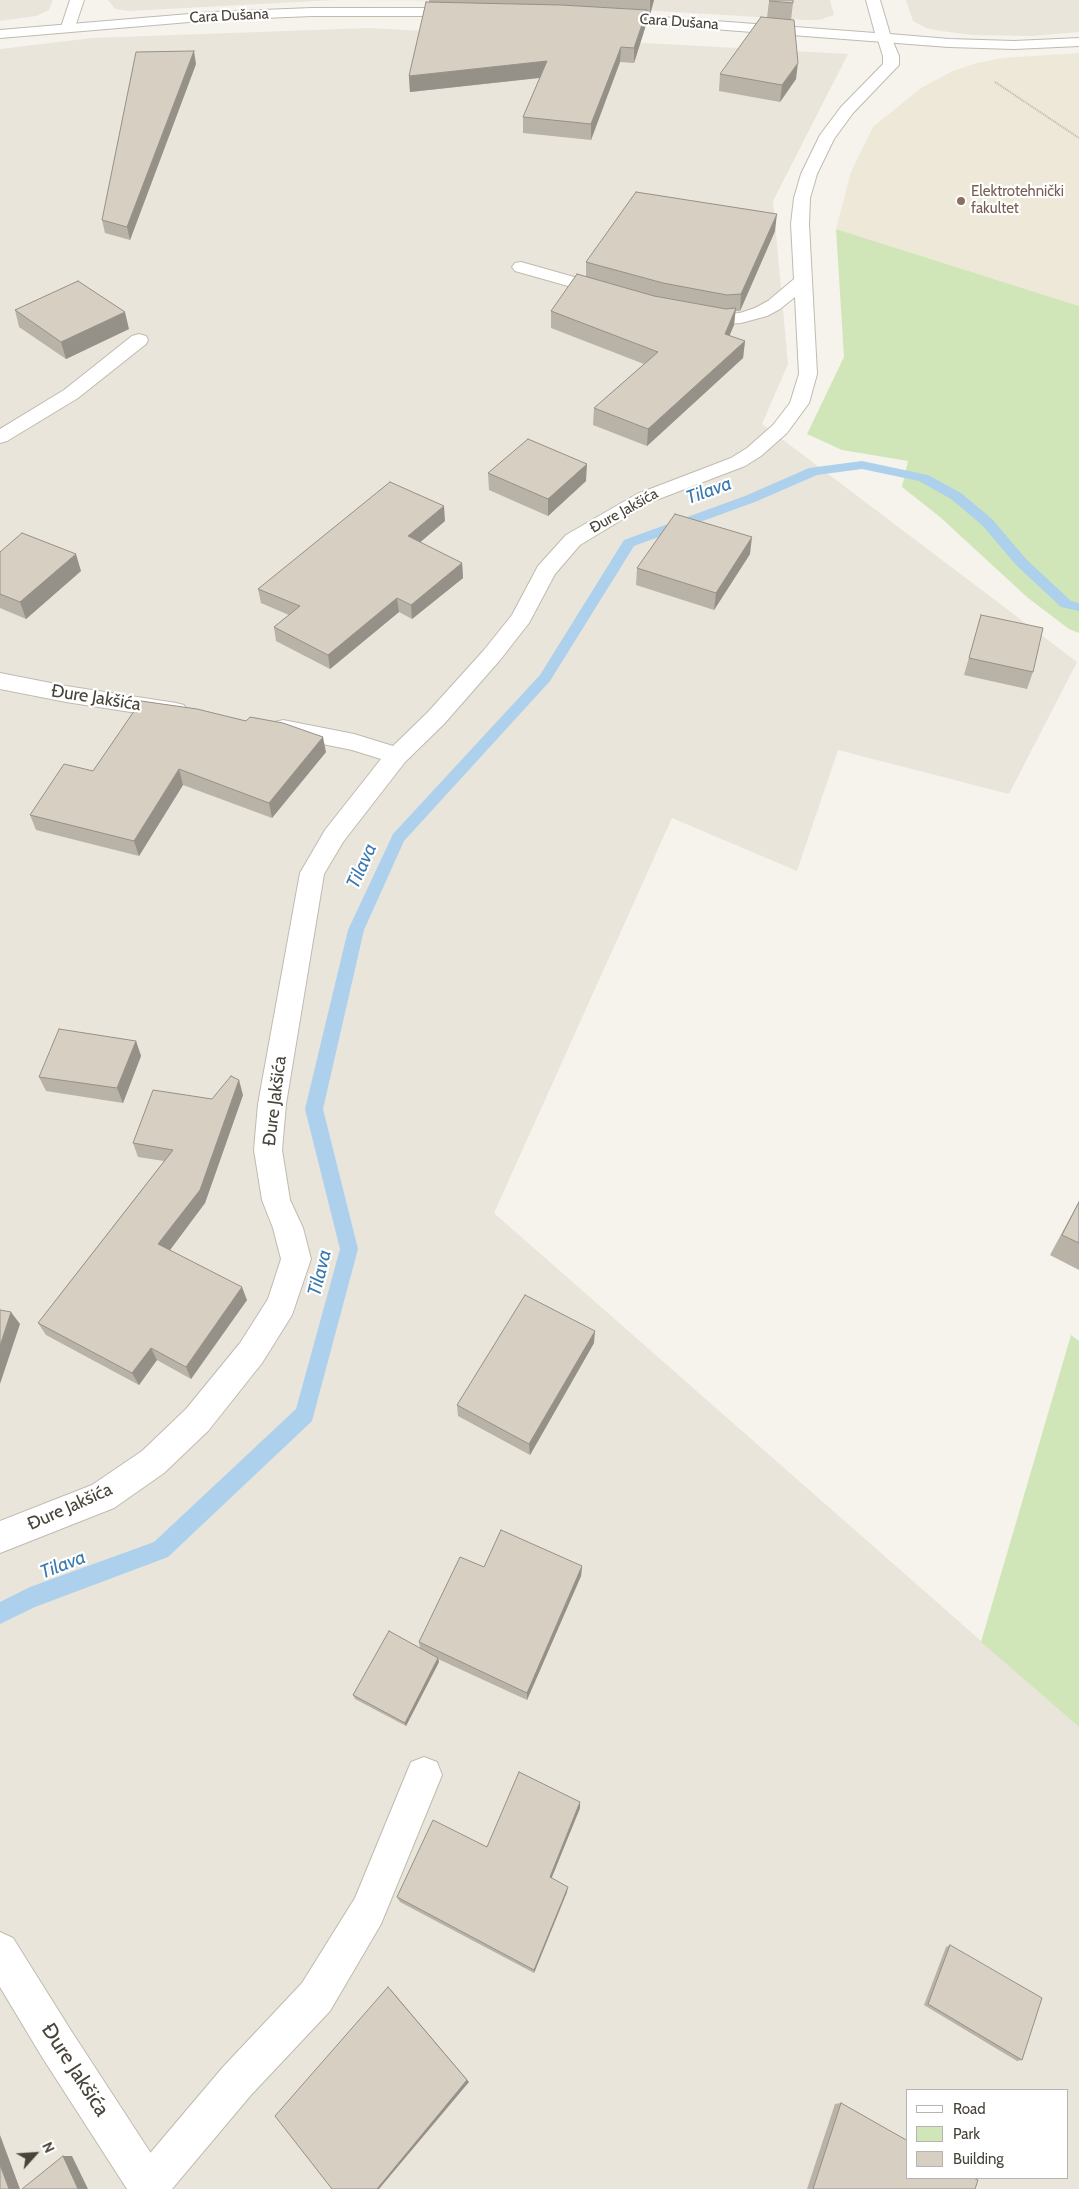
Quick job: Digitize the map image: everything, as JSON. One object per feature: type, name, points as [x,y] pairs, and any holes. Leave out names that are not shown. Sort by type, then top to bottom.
[{"type":"street","points":[[68,27],[77,0]]},
{"type":"street","points":[[873,0],[884,37]]},
{"type":"street","name":"Cara Dušana","points":[[0,34],[68,27],[312,12],[474,12]]},
{"type":"street","name":"Cara Dušana","points":[[591,16],[949,43],[1014,45],[1079,42]]},
{"type":"street","name":"Đure Jakšića","points":[[0,1537],[103,1497],[153,1462],[197,1420],[251,1353],[281,1305],[296,1259],[288,1228],[276,1200],[268,1150],[272,1104],[312,872],[334,836],[397,756],[436,718],[492,655],[521,618],[546,571],[573,540],[644,498],[738,462],[754,452],[780,428],[799,404],[808,374],[800,224],[802,198],[809,174],[826,138],[847,110],[891,65],[892,56],[884,37]]},
{"type":"street","points":[[521,267],[622,296]]},
{"type":"street","points":[[678,310],[725,319],[741,318],[774,306],[804,280]]},
{"type":"street","points":[[0,437],[71,394],[139,340]]},
{"type":"street","name":"Đure Jakšića","points":[[0,681],[66,694],[194,713]]},
{"type":"street","points":[[259,724],[354,742],[397,756]]},
{"type":"street","points":[[150,2187],[237,2081],[316,1997],[368,1911],[424,1775]]},
{"type":"street","name":"Đure Jakšića","points":[[0,1951],[56,2043],[150,2187]]},
{"type":"path","points":[[949,43],[970,66],[1079,138]]},
{"type":"shaded area","points":[[0,0],[53,0],[49,10],[36,16],[0,21]]},
{"type":"shaded area","points":[[108,0],[336,0],[129,11],[115,9]]},
{"type":"shaded area","points":[[352,0],[830,0],[834,15],[819,20],[806,20],[494,1]]},
{"type":"shaded area","points":[[906,0],[1079,0],[1079,32],[1032,36],[972,35],[941,31],[926,28],[913,21]]},
{"type":"shaded area","points":[[369,28],[848,54],[773,201],[788,364],[762,424],[1077,662],[1009,794],[838,750],[797,871],[672,818],[494,1213],[1079,1727],[1079,2189],[0,2189],[0,49],[92,38]]},
{"type":"shaded area","name":"Elektrotehnički fakultet","points":[[1079,53],[1079,306],[836,229],[851,172],[873,127],[921,88],[953,71],[977,63],[1003,58]]},
{"type":"green space","points":[[836,229],[1079,306],[1079,633],[1069,629],[1028,598],[940,517],[902,487],[908,461],[842,450],[807,434],[844,357]]},
{"type":"green space","points":[[1071,1335],[1079,1341],[1079,1727],[981,1642]]},
{"type":"building","points":[[793,0],[793,3],[769,1]]},
{"type":"building","points":[[426,2],[561,5],[647,10],[634,48],[621,47],[591,124],[523,117],[547,61],[409,76]]},
{"type":"building","points":[[761,17],[794,20],[798,63],[782,85],[720,74]]},
{"type":"building","points":[[194,51],[127,227],[102,220],[136,52]]},
{"type":"building","points":[[636,192],[777,214],[741,294],[727,295],[663,283],[586,262]]},
{"type":"building","points":[[577,274],[654,296],[726,309],[736,308],[725,334],[745,341],[648,429],[594,408],[658,352],[551,311]]},
{"type":"building","points":[[78,281],[125,312],[61,342],[15,310]]},
{"type":"building","points":[[528,439],[587,464],[548,499],[488,473]]},
{"type":"building","points":[[390,482],[444,506],[408,536],[462,563],[411,605],[397,598],[328,655],[274,627],[300,606],[258,589]]},
{"type":"building","points":[[675,514],[752,537],[716,593],[637,568]]},
{"type":"building","points":[[22,533],[76,554],[20,602],[0,594],[0,552]]},
{"type":"building","points":[[981,615],[1043,628],[1033,672],[969,658]]},
{"type":"building","points":[[141,701],[197,709],[246,721],[250,717],[283,723],[323,737],[269,803],[179,769],[134,841],[30,815],[64,764],[93,771]]},
{"type":"building","points":[[59,1029],[136,1041],[117,1088],[39,1077]]},
{"type":"building","points":[[231,1076],[239,1080],[200,1190],[158,1244],[242,1287],[186,1367],[151,1348],[132,1373],[38,1323],[173,1150],[133,1143],[153,1090],[212,1099]]},
{"type":"building","points":[[1079,1202],[1079,1243],[1062,1235]]},
{"type":"building","points":[[525,1295],[595,1331],[529,1444],[457,1405]]},
{"type":"building","points":[[0,1310],[11,1312],[0,1346]]},
{"type":"building","points":[[501,1530],[582,1566],[527,1693],[419,1642],[460,1557],[484,1567]]},
{"type":"building","points":[[389,1631],[438,1658],[405,1723],[353,1695]]},
{"type":"building","points":[[519,1772],[580,1802],[550,1877],[568,1887],[534,1970],[397,1897],[433,1820],[487,1847]]},
{"type":"building","points":[[950,1945],[1042,1998],[1022,2060],[928,2004]]},
{"type":"building","points":[[388,1987],[467,2080],[377,2189],[332,2189],[275,2116]]},
{"type":"building","points":[[841,2103],[906,2140],[906,2179],[978,2180],[975,2189],[813,2189]]},
{"type":"building","points":[[63,2156],[78,2189],[22,2189]]},
{"type":"building","points":[[0,2165],[9,2189],[0,2189]]},
{"type":"waterway","name":"Tilava","points":[[0,1613],[30,1598],[161,1550],[305,1414],[349,1249],[314,1109],[356,930],[398,838],[545,678],[629,543],[750,499],[814,471],[862,465],[923,478],[956,496],[987,522],[1021,562],[1066,604],[1079,607]]},
{"type":"place","name":"Elektrotehnički fakultet","points":[[961,201]]}]
